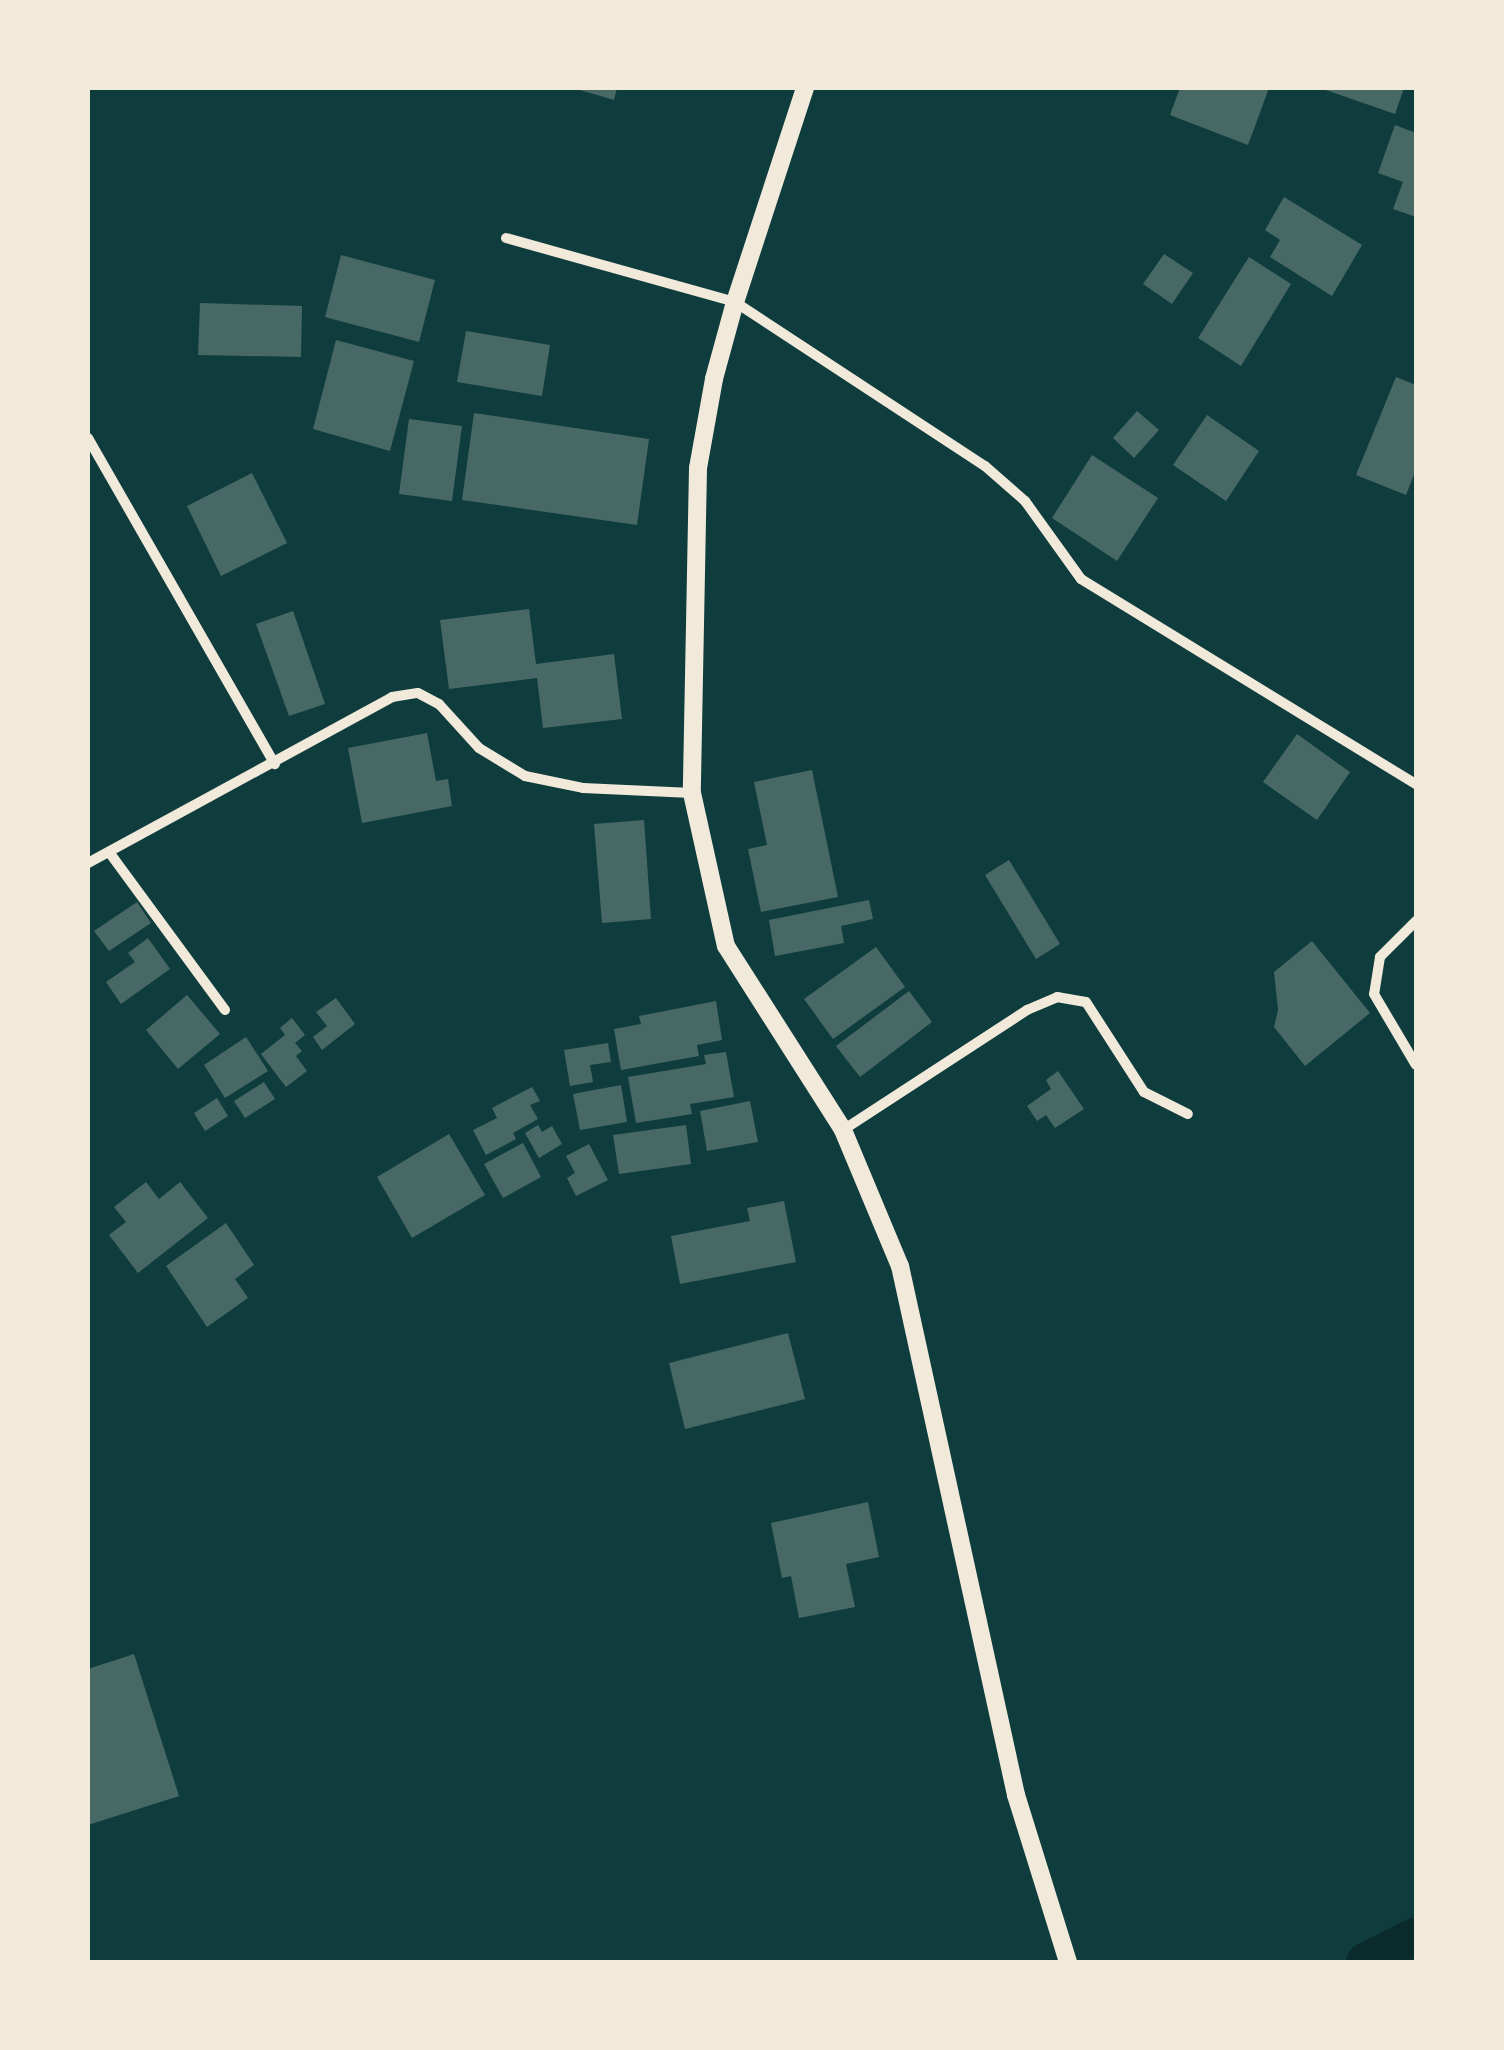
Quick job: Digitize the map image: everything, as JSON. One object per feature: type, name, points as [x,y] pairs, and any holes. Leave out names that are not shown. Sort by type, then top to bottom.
[{"type":"street","points":[[805,88],[735,302],[714,379],[698,468],[692,793],[726,946],[843,1130],[900,1266],[1016,1795],[1068,1962]]},
{"type":"street","points":[[506,238],[735,302],[984,466],[1025,501],[1081,579],[1416,784]]},
{"type":"street","points":[[88,438],[275,764]]},
{"type":"street","points":[[88,863],[392,698],[418,693],[439,704],[479,748],[524,776],[583,788],[692,793]]},
{"type":"street","points":[[109,852],[224,1010]]},
{"type":"street","points":[[1416,921],[1380,957],[1374,994],[1416,1065]]},
{"type":"street","points":[[843,1130],[1027,1010],[1057,997],[1086,1002],[1144,1092],[1188,1114]]},
{"type":"building","points":[[573,88],[617,88],[614,100]]},
{"type":"building","points":[[1180,88],[1269,88],[1248,145],[1170,115]]},
{"type":"building","points":[[1320,88],[1404,88],[1395,114]]},
{"type":"building","points":[[1395,125],[1416,133],[1416,217],[1393,209],[1403,182],[1378,173]]},
{"type":"building","points":[[1284,197],[1362,245],[1332,296],[1270,257],[1280,240],[1265,230]]},
{"type":"building","points":[[1164,254],[1193,273],[1172,304],[1143,284]]},
{"type":"building","points":[[341,255],[435,280],[419,342],[325,317]]},
{"type":"building","points":[[1249,257],[1291,284],[1241,366],[1198,338]]},
{"type":"building","points":[[200,303],[302,306],[301,357],[198,355]]},
{"type":"building","points":[[466,331],[550,345],[542,396],[457,382]]},
{"type":"building","points":[[336,340],[414,361],[390,451],[313,429]]},
{"type":"building","points":[[1396,377],[1416,385],[1416,469],[1406,495],[1356,475]]},
{"type":"building","points":[[1137,411],[1159,430],[1134,458],[1113,438]]},
{"type":"building","points":[[474,413],[649,439],[637,525],[462,500]]},
{"type":"building","points":[[1207,415],[1259,451],[1226,501],[1173,465]]},
{"type":"building","points":[[409,419],[462,426],[452,501],[399,494]]},
{"type":"building","points":[[1092,455],[1158,498],[1117,561],[1052,518]]},
{"type":"building","points":[[252,473],[287,543],[221,576],[187,506]]},
{"type":"building","points":[[529,609],[536,664],[614,654],[622,719],[543,728],[537,678],[449,689],[440,620]]},
{"type":"building","points":[[293,611],[325,704],[289,716],[256,624]]},
{"type":"building","points":[[427,733],[436,781],[448,779],[452,806],[362,823],[348,748]]},
{"type":"building","points":[[1297,734],[1350,772],[1317,820],[1263,782]]},
{"type":"building","points":[[812,770],[838,897],[761,912],[748,849],[767,845],[754,782]]},
{"type":"building","points":[[644,820],[651,919],[602,923],[594,824]]},
{"type":"building","points":[[1009,860],[1060,944],[1036,959],[985,875]]},
{"type":"building","points":[[869,900],[873,919],[841,926],[844,943],[775,956],[769,920]]},
{"type":"building","points":[[137,902],[151,923],[109,951],[94,931]]},
{"type":"building","points":[[148,938],[170,969],[121,1004],[106,982],[135,962],[128,953]]},
{"type":"building","points":[[1312,941],[1370,1013],[1305,1066],[1274,1027],[1278,1010],[1274,972]]},
{"type":"building","points":[[876,947],[905,987],[833,1039],[804,999]]},
{"type":"building","points":[[909,991],[932,1022],[860,1077],[836,1046]]},
{"type":"building","points":[[187,995],[220,1034],[178,1069],[146,1030]]},
{"type":"building","points":[[336,998],[355,1024],[322,1050],[313,1037],[327,1026],[316,1012]]},
{"type":"building","points":[[716,1001],[722,1040],[697,1045],[699,1056],[621,1070],[614,1029],[641,1024],[639,1016]]},
{"type":"building","points":[[292,1018],[305,1035],[295,1043],[302,1051],[296,1056],[307,1071],[286,1087],[261,1054],[285,1035],[280,1028]]},
{"type":"building","points":[[246,1037],[268,1071],[225,1098],[204,1065]]},
{"type":"building","points":[[608,1043],[611,1062],[590,1065],[593,1082],[570,1086],[564,1050]]},
{"type":"building","points":[[726,1052],[734,1097],[690,1104],[692,1114],[636,1123],[628,1077],[706,1064],[704,1055]]},
{"type":"building","points":[[1058,1071],[1084,1109],[1055,1128],[1046,1115],[1037,1121],[1027,1106],[1051,1089],[1046,1080]]},
{"type":"building","points":[[264,1082],[275,1099],[245,1118],[234,1101]]},
{"type":"building","points":[[621,1085],[627,1122],[580,1130],[573,1094]]},
{"type":"building","points":[[532,1087],[540,1101],[530,1105],[538,1119],[513,1133],[516,1139],[486,1155],[473,1130],[497,1118],[492,1108]]},
{"type":"building","points":[[217,1098],[228,1116],[205,1131],[194,1113]]},
{"type":"building","points":[[750,1101],[758,1142],[707,1151],[700,1111]]},
{"type":"building","points":[[538,1125],[542,1132],[552,1126],[562,1144],[539,1158],[525,1133]]},
{"type":"building","points":[[686,1125],[691,1164],[619,1174],[613,1135]]},
{"type":"building","points":[[449,1134],[485,1195],[412,1238],[377,1177]]},
{"type":"building","points":[[523,1143],[541,1177],[503,1198],[484,1164]]},
{"type":"building","points":[[589,1144],[608,1180],[576,1196],[567,1178],[575,1173],[566,1156]]},
{"type":"building","points":[[146,1182],[159,1199],[180,1182],[208,1218],[138,1273],[109,1235],[126,1222],[114,1207]]},
{"type":"building","points":[[784,1201],[796,1262],[680,1284],[671,1236],[750,1221],[747,1208]]},
{"type":"building","points":[[226,1223],[254,1265],[235,1279],[248,1298],[207,1327],[166,1266]]},
{"type":"building","points":[[788,1333],[805,1399],[685,1429],[669,1363]]},
{"type":"building","points":[[868,1502],[879,1557],[846,1564],[855,1607],[799,1618],[791,1576],[782,1578],[771,1523]]},
{"type":"building","points":[[134,1654],[179,1796],[88,1825],[88,1669]]},
{"type":"waterway","points":[[1365,1962],[1416,1936]]}]
